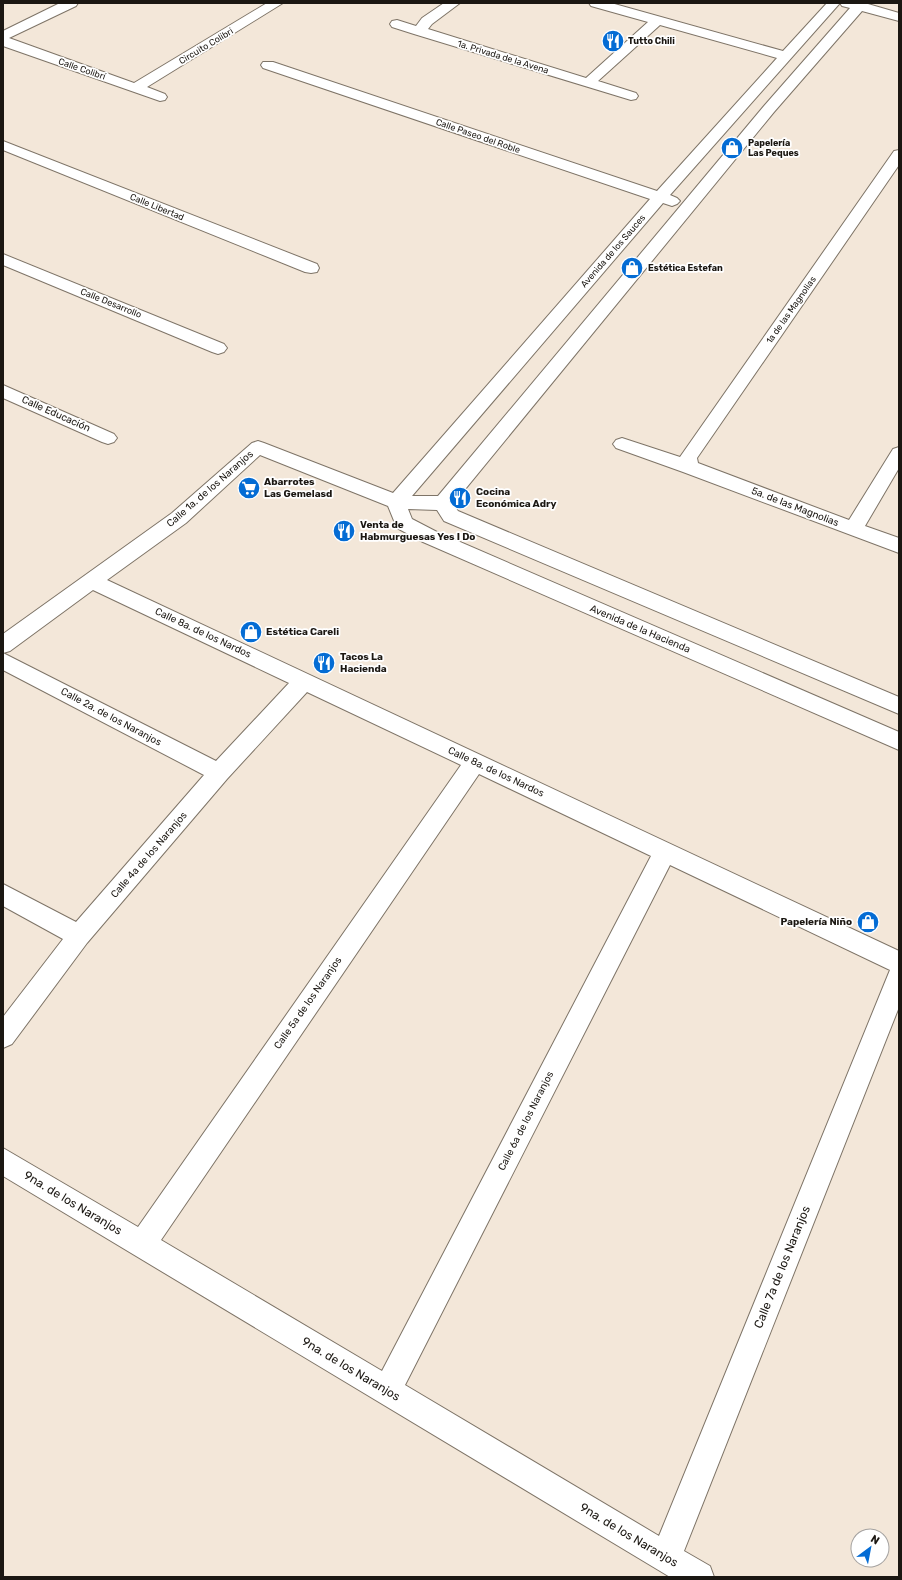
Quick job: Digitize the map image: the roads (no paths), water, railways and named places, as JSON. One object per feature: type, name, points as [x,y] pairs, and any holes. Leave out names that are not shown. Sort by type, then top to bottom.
[{"type":"street","points":[[3,36],[70,3]]},
{"type":"street","name":"Circuito Colibri","points":[[136,88],[276,3]]},
{"type":"street","points":[[419,31],[427,21],[453,3]]},
{"type":"street","points":[[596,3],[786,56]]},
{"type":"street","name":"Avenida de los Sauces","points":[[396,502],[660,197],[834,3]]},
{"type":"street","points":[[899,17],[856,4],[443,503],[451,516],[899,706]]},
{"type":"street","points":[[588,83],[658,20]]},
{"type":"street","name":"1a. Privada de la Avena","points":[[397,24],[630,96]]},
{"type":"street","name":"Calle Colibrí","points":[[3,41],[160,97]]},
{"type":"street","name":"Calle Paseo del Roble","points":[[268,65],[688,207]]},
{"type":"street","name":"Calle Libertad","points":[[3,146],[311,268]]},
{"type":"street","name":"1a de las Magnolias","points":[[690,467],[688,458],[899,154]]},
{"type":"street","name":"Calle Desarrollo","points":[[3,259],[218,348]]},
{"type":"street","name":"Calle Educación","points":[[3,391],[108,438]]},
{"type":"street","name":"5a. de las Magnolias","points":[[622,444],[690,467],[899,546]]},
{"type":"street","name":"Calle 1a. de los Naranjos","points":[[3,645],[179,518],[258,447],[396,502],[443,503]]},
{"type":"street","points":[[853,529],[899,452]]},
{"type":"street","name":"Avenida de la Hacienda","points":[[396,502],[404,523],[430,537],[899,741]]},
{"type":"street","name":"Calle 8a. de los Nardos","points":[[92,581],[899,963]]},
{"type":"street","name":"Calle 2a. de los Naranjos","points":[[3,660],[219,773]]},
{"type":"street","name":"Calle 4a de los Naranjos","points":[[3,1036],[79,936],[219,773],[304,681]]},
{"type":"street","name":"Calle 5a de los Naranjos","points":[[142,1244],[475,762]]},
{"type":"street","name":"Calle 6a de los Naranjos","points":[[387,1391],[665,852]]},
{"type":"street","points":[[3,894],[79,936]]},
{"type":"street","name":"Calle 7a de los Naranjos","points":[[666,1557],[899,977]]},
{"type":"street","name":"9na. de los Naranjos","points":[[3,1161],[699,1577]]},
{"type":"place","name":"Tutto Chili","points":[[613,41]]},
{"type":"place","name":"Papelería Las Peques","points":[[732,148]]},
{"type":"place","name":"Estética Estefan","points":[[632,268]]},
{"type":"place","name":"Abarrotes Las Gemelasd","points":[[249,488]]},
{"type":"place","name":"Cocina Económica Adry","points":[[460,498]]},
{"type":"place","name":"Venta de Habmurguesas Yes I Do","points":[[344,531]]},
{"type":"place","name":"Estética Careli","points":[[251,632]]},
{"type":"place","name":"Tacos La Hacienda","points":[[324,663]]},
{"type":"place","name":"Papelería Niño","points":[[868,922]]}]
